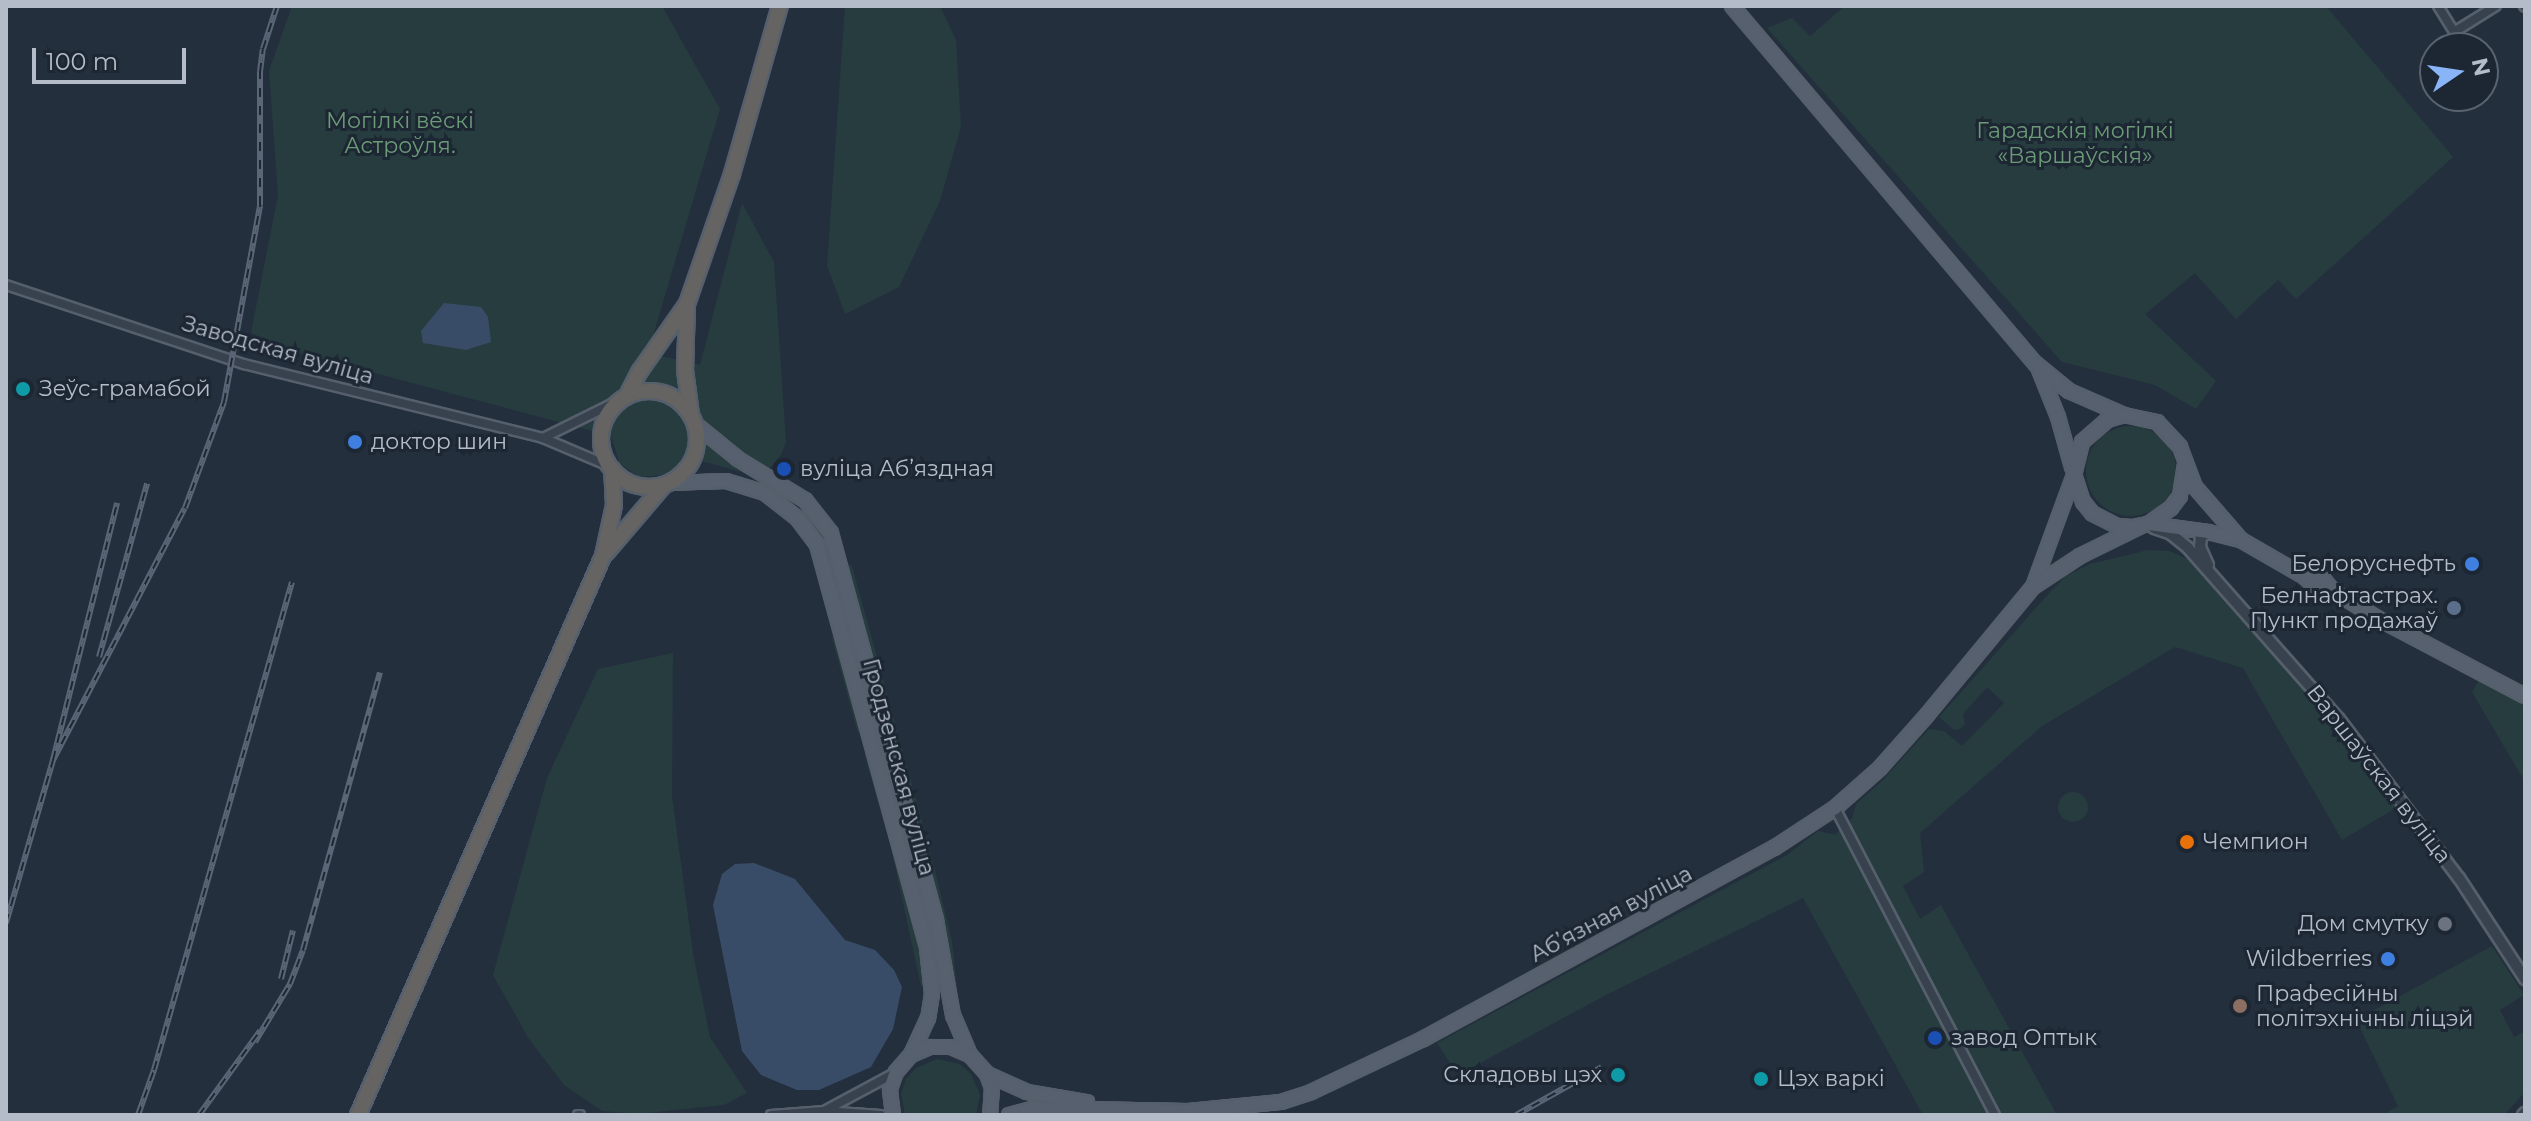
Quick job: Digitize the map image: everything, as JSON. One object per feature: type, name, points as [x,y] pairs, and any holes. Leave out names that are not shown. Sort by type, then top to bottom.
[{"type":"highway","points":[[358,1115],[603,556],[614,505],[610,467],[602,449],[602,431],[608,414],[624,398],[687,304],[732,174],[780,6]]},
{"type":"highway","points":[[603,556],[666,484],[679,477],[693,459],[696,448],[685,370],[687,304]]},
{"type":"highway","points":[[624,398],[645,391],[663,393],[679,401],[693,420]]},
{"type":"highway","points":[[610,467],[635,485],[666,484]]},
{"type":"main road","points":[[1732,6],[2036,364],[2069,391],[2124,415],[2157,422],[2180,447],[2185,464],[2207,503],[2241,540]]},
{"type":"main road","points":[[2036,364],[2058,417],[2077,489],[2092,513],[2117,526],[2144,525],[2208,532],[2241,540],[2305,577],[2324,580],[2333,591],[2525,696]]},
{"type":"main road","points":[[2074,475],[2078,450],[2092,429],[2124,415]]},
{"type":"main road","name":"Гродзенская вуліца","points":[[693,420],[738,459],[779,481],[805,500],[831,533],[936,920],[953,1015],[970,1055]]},
{"type":"main road","points":[[2144,525],[2171,508],[2180,496],[2185,464]]},
{"type":"main road","name":"Абʼязная вуліца","points":[[2033,587],[2074,475]]},
{"type":"main road","name":"Гродзенская вуліца","points":[[666,484],[726,481],[779,501],[797,518],[817,545],[825,565],[927,948],[932,994],[928,1018],[911,1055]]},
{"type":"main road","name":"Абʼязная вуліца","points":[[1009,1115],[1036,1108],[1188,1111],[1281,1102],[1311,1092],[1423,1039],[1774,848],[1835,808],[1880,768],[2033,587],[2080,556],[2144,525]]},
{"type":"main road","points":[[893,1115],[890,1089],[896,1072],[911,1055],[930,1047],[951,1047],[970,1055]]},
{"type":"main road","name":"Абʼязная вуліца","points":[[970,1055],[987,1074],[1027,1092],[1118,1108]]},
{"type":"main road","points":[[987,1074],[992,1088],[990,1115]]},
{"type":"street","points":[[2438,6],[2454,32],[2496,6]]},
{"type":"street","name":"Заводская вуліца","points":[[6,285],[244,364],[543,438],[610,467]]},
{"type":"street","points":[[543,438],[624,398]]},
{"type":"street","name":"Варшаўская вуліца","points":[[2144,525],[2171,534],[2217,581],[2339,719],[2408,807],[2525,979]]},
{"type":"street","name":"Варшаўская вуліца","points":[[2208,532],[2201,537],[2200,547],[2217,581]]},
{"type":"street","points":[[1835,808],[1995,1115]]},
{"type":"street","points":[[824,1111],[896,1072]]},
{"type":"street","points":[[771,1115],[824,1111],[881,1115]]},
{"type":"green space","name":"Могілкі вёскі Астроўля.","points":[[292,6],[662,6],[720,109],[648,353],[700,365],[742,203],[774,262],[786,442],[781,455],[769,469],[753,475],[683,456],[676,467],[662,475],[639,477],[620,464],[611,436],[303,354],[251,333],[278,195],[269,71]]},
{"type":"green space","points":[[845,6],[940,6],[956,40],[961,127],[940,201],[899,287],[845,314],[827,266]]},
{"type":"green space","name":"Гарадскія могілкі «Варшаўскія»","points":[[1845,6],[2326,6],[2453,157],[2296,299],[2278,280],[2236,319],[2195,273],[2145,314],[2216,381],[2196,409],[2155,385],[2062,362],[1767,28],[1792,18],[1810,36]]},
{"type":"green space","points":[[2131,426],[2148,429],[2163,439],[2173,454],[2176,471],[2173,488],[2163,503],[2148,513],[2131,516],[2114,513],[2099,503],[2089,488],[2086,471],[2089,454],[2099,439],[2114,429]]},
{"type":"green space","points":[[2148,550],[2169,551],[2188,559],[2208,578],[2404,803],[2342,840],[2243,668],[2175,647],[2042,726],[1920,833],[1924,872],[1903,886],[1920,919],[1941,905],[2057,1115],[1923,1115],[1803,898],[1606,995],[1458,1075],[1437,1043],[1787,855],[1818,831],[1835,835],[1852,818],[1856,804],[1881,782],[1929,729],[1944,731],[1962,746],[2004,703],[1987,687],[1963,714],[1965,724],[1960,729],[1954,730],[1939,717],[2050,592],[2066,576],[2090,564]]},
{"type":"green space","points":[[848,564],[852,566],[931,854],[952,941],[957,988],[928,858],[880,695]]},
{"type":"green space","points":[[838,565],[851,636],[875,719],[850,643],[833,566]]},
{"type":"green space","points":[[831,634],[840,651],[860,727],[858,734]]},
{"type":"green space","points":[[673,653],[672,796],[693,953],[710,1037],[747,1093],[724,1105],[638,1114],[602,1111],[564,1085],[529,1039],[493,975],[547,778],[598,669]]},
{"type":"green space","points":[[2479,680],[2525,705],[2525,782],[2472,692]]},
{"type":"green space","points":[[864,753],[871,760],[920,941],[927,990],[921,986],[891,847]]},
{"type":"green space","points":[[886,756],[934,930],[943,989],[938,990],[933,945],[882,757]]},
{"type":"green space","points":[[2073,792],[2084,796],[2088,807],[2084,818],[2073,822],[2062,818],[2058,807],[2062,796]]},
{"type":"green space","points":[[2492,946],[2524,995],[2500,1010],[2514,1037],[2525,1031],[2525,1092],[2504,1115],[2382,1115],[2398,1106],[2356,1020]]},
{"type":"green space","points":[[937,1059],[960,1064],[971,1074],[980,1095],[976,1115],[905,1115],[901,1094],[906,1079],[916,1068]]},
{"type":"water","points":[[444,303],[481,307],[488,317],[491,342],[466,350],[423,343],[421,331]]},
{"type":"water","points":[[754,863],[795,879],[845,940],[875,950],[894,970],[902,987],[893,1029],[871,1067],[819,1090],[797,1090],[761,1075],[742,1051],[713,905],[722,874],[735,864]]},
{"type":"railway","points":[[53,760],[185,508],[224,402],[260,205],[260,72],[263,49],[277,6]]},
{"type":"railway","points":[[99,657],[147,484]]},
{"type":"railway","points":[[6,923],[53,760],[117,503]]},
{"type":"railway","points":[[138,1115],[154,1070],[292,582]]},
{"type":"railway","points":[[255,1042],[290,984],[303,950],[380,673]]},
{"type":"railway","points":[[281,979],[293,930]]},
{"type":"railway","points":[[199,1115],[260,1031]]},
{"type":"railway","points":[[1516,1115],[1602,1067]]},
{"type":"place","name":"Зеўс-грамабой","points":[[23,389]]},
{"type":"place","name":"доктор шин","points":[[355,442]]},
{"type":"place","name":"вуліца Абʼяздная","points":[[784,469]]},
{"type":"place","name":"Белоруснефть","points":[[2472,564]]},
{"type":"place","name":"Белнафтастрах. Пункт продажаў","points":[[2454,608]]},
{"type":"place","name":"Чемпион","points":[[2187,842]]},
{"type":"place","name":"Дом смутку","points":[[2445,924]]},
{"type":"place","name":"Wildberries","points":[[2388,959]]},
{"type":"place","name":"Прафесійны політэхнічны ліцэй","points":[[2240,1006]]},
{"type":"place","name":"завод Оптык","points":[[1935,1038]]},
{"type":"place","name":"Складовы цэх","points":[[1618,1075]]},
{"type":"place","name":"Цэх варкі","points":[[1761,1079]]}]
